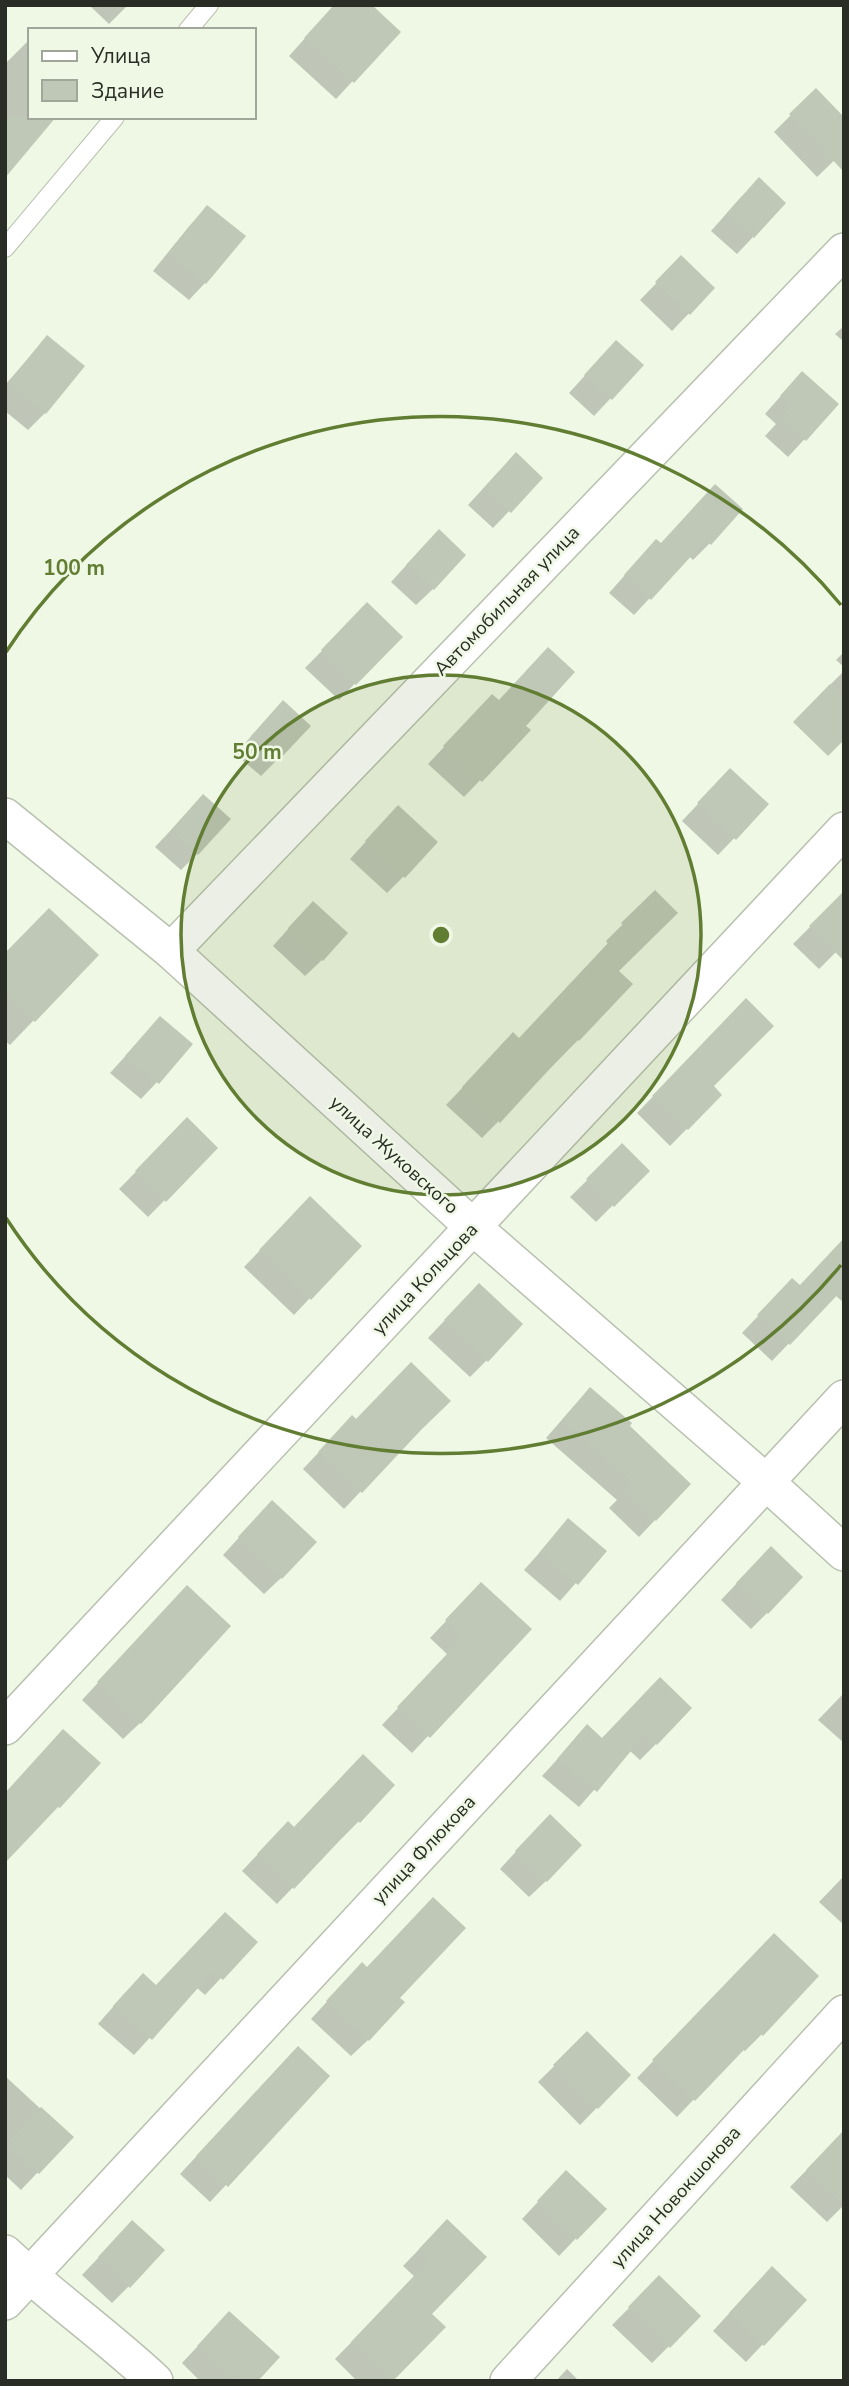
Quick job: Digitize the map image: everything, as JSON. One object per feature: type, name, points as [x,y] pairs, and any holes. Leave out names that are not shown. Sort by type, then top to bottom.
[{"type":"street","name":"Автомобильная улица","points":[[171,951],[844,251]]},
{"type":"street","name":"улица Жуковского","points":[[5,816],[171,951],[473,1227],[844,1553]]},
{"type":"street","name":"улица Кольцова","points":[[5,1727],[844,830]]},
{"type":"street","name":"улица Флюкова","points":[[5,2302],[17,2264],[844,1398]]},
{"type":"street","name":"улица Новокшонова","points":[[508,2381],[844,2013]]},
{"type":"street","points":[[17,2264],[113,2342],[155,2381]]},
{"type":"lane","points":[[190,28],[209,5]]},
{"type":"lane","points":[[5,248],[113,119]]},
{"type":"building","points":[[334,5],[372,5],[401,32],[354,83],[304,38]]},
{"type":"building","points":[[816,88],[844,117],[844,172],[789,114]]},
{"type":"building","points":[[5,117],[54,119],[5,178]]},
{"type":"building","points":[[759,177],[786,203],[754,238],[727,213]]},
{"type":"building","points":[[207,205],[246,236],[206,284],[168,253]]},
{"type":"building","points":[[681,255],[715,288],[690,315],[655,282]]},
{"type":"building","points":[[47,335],[85,366],[46,414],[8,383]]},
{"type":"building","points":[[616,340],[644,365],[612,400],[584,375]]},
{"type":"building","points":[[802,371],[839,404],[806,441],[780,418],[791,406],[780,396]]},
{"type":"building","points":[[516,452],[543,478],[511,513],[484,488]]},
{"type":"building","points":[[715,484],[743,509],[711,545],[706,540],[651,600],[624,575],[656,539],[661,543]]},
{"type":"building","points":[[439,529],[466,555],[434,590],[406,565]]},
{"type":"building","points":[[367,602],[403,637],[356,685],[321,650]]},
{"type":"building","points":[[548,647],[575,672],[526,726],[531,730],[482,782],[443,746],[492,694],[499,700]]},
{"type":"building","points":[[830,684],[844,698],[844,740],[828,756],[793,722]]},
{"type":"building","points":[[283,700],[311,726],[278,761],[251,736]]},
{"type":"building","points":[[730,768],[769,804],[736,840],[697,803]]},
{"type":"building","points":[[203,794],[231,819],[198,855],[171,830]]},
{"type":"building","points":[[398,805],[438,842],[405,878],[365,841]]},
{"type":"building","points":[[655,890],[678,913],[619,971],[633,984],[579,1041],[577,1039],[500,1123],[462,1087],[513,1032],[519,1038],[624,926],[621,923]]},
{"type":"building","points":[[844,891],[844,961],[809,926]]},
{"type":"building","points":[[313,901],[348,933],[323,961],[288,928]]},
{"type":"building","points":[[49,908],[99,955],[35,1022],[5,994],[5,953]]},
{"type":"building","points":[[746,998],[774,1026],[714,1086],[722,1095],[688,1130],[652,1096]]},
{"type":"building","points":[[160,1016],[193,1044],[159,1084],[125,1056]]},
{"type":"building","points":[[187,1117],[218,1148],[166,1202],[135,1171]]},
{"type":"building","points":[[622,1143],[650,1171],[614,1207],[586,1179]]},
{"type":"building","points":[[310,1196],[362,1246],[311,1300],[259,1250]]},
{"type":"building","points":[[844,1238],[844,1288],[790,1345],[757,1315],[792,1278],[800,1285]]},
{"type":"building","points":[[479,1283],[523,1324],[488,1362],[444,1320]]},
{"type":"building","points":[[411,1362],[451,1401],[362,1493],[318,1452],[352,1415],[356,1419]]},
{"type":"building","points":[[590,1387],[632,1423],[630,1426],[691,1484],[656,1521],[624,1490],[632,1482],[562,1420]]},
{"type":"building","points":[[272,1500],[317,1542],[282,1579],[238,1537]]},
{"type":"building","points":[[568,1518],[607,1551],[578,1585],[539,1553]]},
{"type":"building","points":[[771,1546],[803,1577],[768,1614],[736,1583]]},
{"type":"building","points":[[481,1582],[532,1629],[430,1738],[397,1707],[463,1637],[445,1620]]},
{"type":"building","points":[[187,1585],[231,1626],[141,1724],[97,1682]]},
{"type":"building","points":[[660,1677],[692,1708],[657,1745],[645,1734],[597,1792],[557,1759],[587,1724],[602,1738]]},
{"type":"building","points":[[63,1729],[101,1763],[5,1863],[5,1793]]},
{"type":"building","points":[[363,1754],[395,1785],[294,1889],[257,1854],[288,1821],[294,1827]]},
{"type":"building","points":[[550,1814],[582,1845],[547,1882],[515,1851]]},
{"type":"building","points":[[433,1897],[466,1928],[400,1998],[405,2002],[369,2041],[326,2001],[362,1962],[367,1967]]},
{"type":"building","points":[[225,1912],[258,1942],[223,1980],[213,1971],[152,2040],[113,2006],[143,1973],[156,1985]]},
{"type":"building","points":[[774,1933],[819,1976],[763,2036],[760,2033],[695,2101],[652,2060]]},
{"type":"building","points":[[587,2031],[631,2075],[598,2109],[553,2065]]},
{"type":"building","points":[[298,2046],[330,2076],[228,2187],[196,2156]]},
{"type":"building","points":[[41,2107],[74,2137],[39,2174],[6,2144]]},
{"type":"building","points":[[844,2130],[844,2206],[806,2170]]},
{"type":"building","points":[[566,2170],[607,2209],[577,2240],[537,2201]]},
{"type":"building","points":[[447,2219],[487,2257],[432,2314],[446,2327],[391,2381],[351,2342],[430,2259],[419,2249]]},
{"type":"building","points":[[132,2220],[165,2250],[130,2288],[98,2257]]},
{"type":"building","points":[[772,2266],[807,2300],[764,2346],[729,2313]]},
{"type":"building","points":[[659,2275],[701,2316],[670,2348],[628,2307]]},
{"type":"building","points":[[229,2311],[280,2357],[258,2381],[235,2381],[197,2346]]}]
